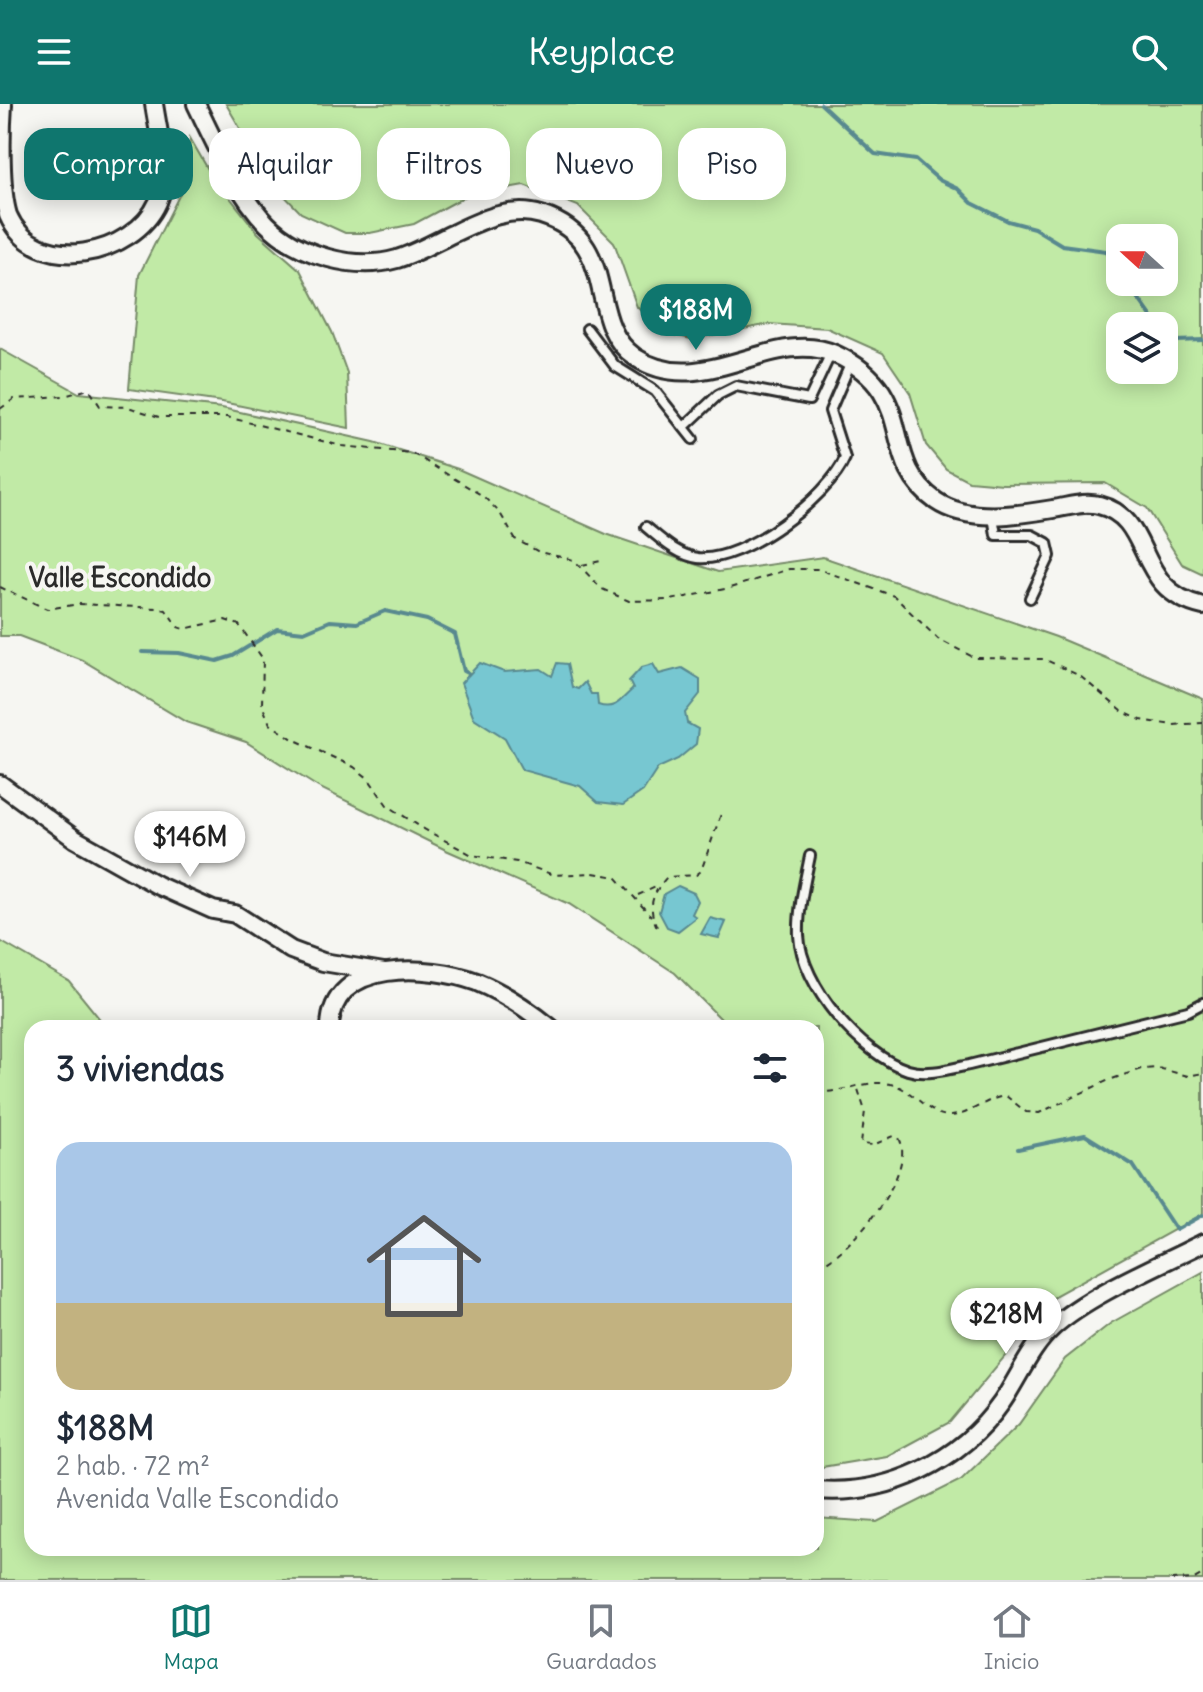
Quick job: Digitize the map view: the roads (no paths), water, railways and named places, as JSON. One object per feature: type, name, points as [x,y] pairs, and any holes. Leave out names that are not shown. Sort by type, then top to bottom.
[{"type":"street","points":[[3,104],[3,179],[8,215],[27,240],[54,254],[86,253],[118,242],[142,224],[159,201],[162,167],[154,104]]},
{"type":"street","points":[[196,104],[235,177],[267,225],[309,250],[339,261],[362,263],[397,259],[486,219],[519,212],[541,215],[567,228],[591,250],[615,336],[642,361],[665,369],[695,372],[793,349],[819,348],[831,352],[875,379],[886,394],[907,468],[917,484],[937,501],[970,514],[993,515],[1100,505],[1120,515],[1138,538],[1166,590],[1187,603],[1203,606]]},
{"type":"street","points":[[0,784],[75,839],[129,871],[213,910],[235,914],[291,950],[350,967],[384,972],[427,972],[469,979],[502,994],[539,1020]]},
{"type":"street","points":[[350,967],[351,985]]},
{"type":"street","points":[[332,1020],[336,1002],[351,985],[384,972]]},
{"type":"street","points":[[824,1489],[878,1486],[914,1474],[948,1455],[991,1416],[1031,1353],[1056,1325],[1203,1243]]},
{"type":"lane","points":[[587,329],[615,366],[649,385],[693,439]]},
{"type":"lane","points":[[812,396],[831,352]]},
{"type":"lane","points":[[646,527],[676,551],[696,558],[714,558],[762,539],[836,477],[841,468],[845,458],[833,425],[831,404],[851,362]]},
{"type":"lane","points":[[684,427],[718,395],[736,386],[751,386],[802,400],[812,396],[831,404]]},
{"type":"lane","points":[[993,515],[996,535],[1032,535],[1047,543],[1050,556],[1030,598]]},
{"type":"lane","points":[[810,856],[799,938],[808,968],[825,1000],[852,1033],[882,1058],[909,1071],[937,1072],[969,1065],[1188,1011],[1203,1003]]},
{"type":"water","points":[[480,663],[504,672],[541,669],[552,676],[557,663],[567,664],[572,687],[578,689],[585,682],[591,694],[597,694],[598,705],[604,706],[618,703],[633,689],[629,681],[642,667],[653,664],[659,674],[682,668],[700,679],[700,694],[685,713],[687,723],[698,729],[696,744],[678,759],[658,768],[643,791],[623,805],[598,802],[580,786],[522,770],[505,738],[474,718],[461,683]]},
{"type":"water","points":[[678,886],[694,893],[698,901],[692,914],[696,917],[678,931],[667,927],[659,912],[664,894]]},
{"type":"water","points":[[710,918],[726,922],[719,938],[701,934]]},
{"type":"waterway","points":[[821,104],[875,154],[916,160],[939,180],[958,189],[972,203],[1008,221],[1034,228],[1062,245],[1106,251]]},
{"type":"waterway","points":[[1137,296],[1148,312]]},
{"type":"waterway","points":[[1178,341],[1203,340]]},
{"type":"waterway","points":[[142,652],[179,653],[217,661],[233,656],[277,629],[304,632],[330,621],[357,623],[385,611],[427,620],[455,634],[464,671],[468,673]]},
{"type":"waterway","points":[[1018,1149],[1085,1135],[1133,1165],[1176,1230],[1203,1215]]},
{"type":"district","name":"Valle Escondido","points":[[120,578]]}]
